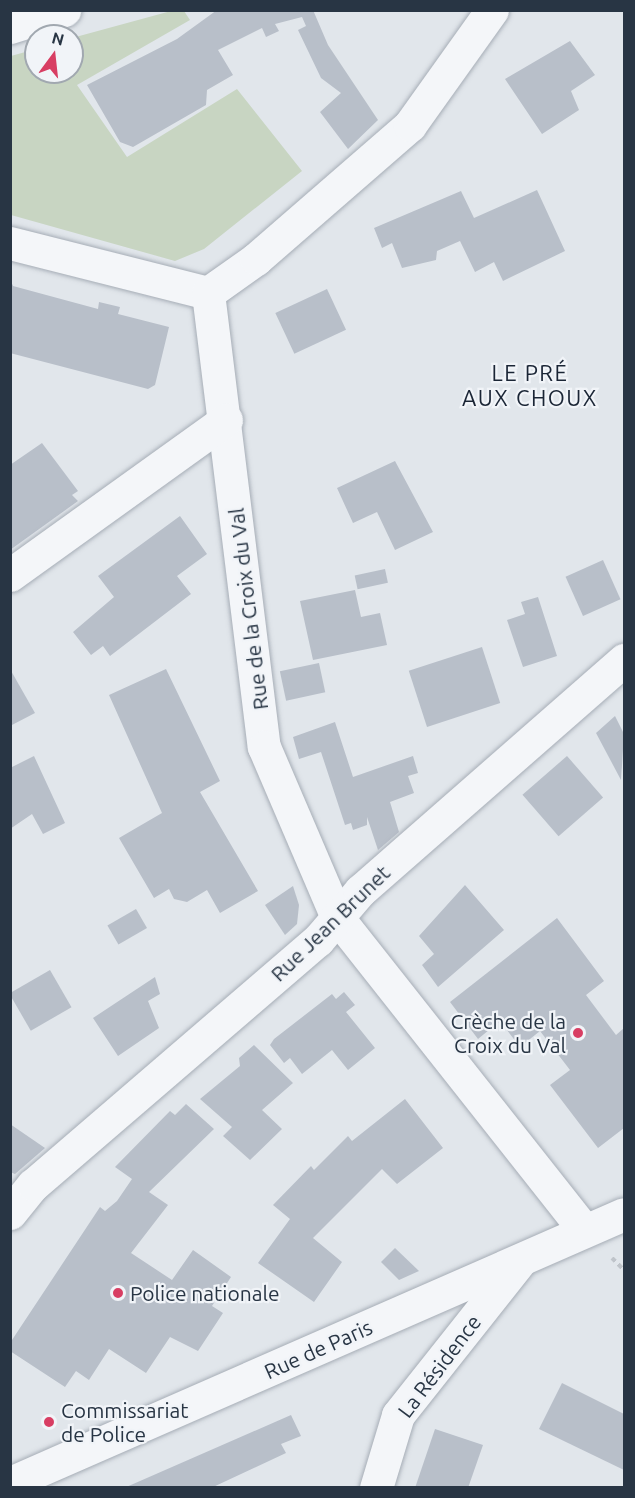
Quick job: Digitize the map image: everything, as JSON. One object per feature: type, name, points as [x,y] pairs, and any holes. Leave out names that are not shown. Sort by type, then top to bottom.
[{"type":"street","points":[[10,27],[64,10]]},
{"type":"street","points":[[10,243],[208,293],[410,125],[492,10]]},
{"type":"street","name":"Rue de la Croix du Val","points":[[208,293],[226,420],[264,747],[337,917],[584,1230]]},
{"type":"street","points":[[10,575],[226,420]]},
{"type":"street","name":"Rue Jean Brunet","points":[[10,1213],[33,1185],[318,940],[337,917],[624,660]]},
{"type":"street","name":"Rue de Paris","points":[[10,1483],[624,1214]]},
{"type":"street","name":"La Résidence","points":[[376,1488],[398,1415],[524,1257]]},
{"type":"green space","points":[[171,11],[184,11],[190,20],[84,81],[84,35]]},
{"type":"green space","points":[[24,52],[24,84],[79,84],[77,85],[127,157],[237,89],[302,171],[204,249],[175,261],[11,215],[11,56]]},
{"type":"building","points":[[217,10],[313,10],[328,45],[378,120],[348,149],[320,112],[341,93],[321,78],[298,30],[306,26],[302,17],[275,24],[279,31],[266,37],[262,28],[218,50],[233,75],[207,90],[206,105],[133,147],[120,142],[87,85],[177,39]]},
{"type":"building","points":[[570,41],[595,75],[571,91],[579,110],[542,134],[505,79]]},
{"type":"building","points":[[537,190],[565,251],[503,281],[494,262],[475,272],[460,241],[437,251],[436,260],[402,268],[392,243],[382,248],[374,228],[461,191],[474,218]]},
{"type":"building","points":[[10,279],[13,286],[98,309],[99,302],[120,307],[118,314],[169,327],[155,385],[148,389],[10,353]]},
{"type":"building","points":[[327,289],[346,330],[294,354],[275,313]]},
{"type":"building","points":[[42,443],[78,491],[72,495],[78,501],[10,550],[10,465]]},
{"type":"building","points":[[395,461],[433,532],[395,550],[377,512],[353,523],[337,488]]},
{"type":"building","points":[[180,516],[207,554],[177,576],[191,594],[110,656],[103,646],[91,655],[73,632],[114,597],[98,576]]},
{"type":"building","points":[[603,560],[620,599],[583,616],[566,577]]},
{"type":"building","points":[[385,569],[388,583],[358,589],[355,575]]},
{"type":"building","points":[[355,590],[361,617],[380,613],[387,645],[313,660],[300,601]]},
{"type":"building","points":[[538,597],[557,656],[523,667],[507,620],[525,614],[521,602]]},
{"type":"building","points":[[482,647],[500,703],[427,727],[409,671]]},
{"type":"building","points":[[319,663],[325,692],[286,701],[280,671]]},
{"type":"building","points":[[10,669],[35,713],[10,726]]},
{"type":"building","points":[[166,669],[220,781],[200,792],[258,891],[220,913],[207,890],[187,902],[174,899],[169,889],[154,898],[119,838],[162,813],[109,695]]},
{"type":"building","points":[[615,716],[624,734],[621,780],[596,733]]},
{"type":"building","points":[[335,722],[353,777],[413,756],[418,773],[408,776],[414,793],[390,802],[399,832],[378,850],[367,817],[367,825],[353,830],[351,823],[345,825],[321,752],[299,759],[293,737]]},
{"type":"building","points":[[34,756],[65,823],[43,834],[32,814],[10,829],[10,768]]},
{"type":"building","points":[[567,756],[603,798],[559,836],[522,795]]},
{"type":"building","points":[[465,885],[504,930],[438,987],[422,965],[434,954],[419,936]]},
{"type":"building","points":[[293,886],[299,905],[297,924],[285,935],[265,905]]},
{"type":"building","points":[[136,909],[147,928],[118,945],[107,926]]},
{"type":"building","name":"Crèche de la Croix du Val","points":[[557,918],[604,981],[586,995],[616,1035],[624,1028],[624,1128],[598,1148],[550,1085],[570,1070],[540,1031],[520,1047],[500,1021],[478,1039],[450,1002]]},
{"type":"building","points":[[50,970],[72,1007],[31,1031],[10,993]]},
{"type":"building","points":[[155,977],[160,994],[148,1001],[159,1028],[118,1056],[93,1018]]},
{"type":"building","points":[[344,992],[355,1005],[346,1012],[375,1048],[348,1070],[332,1050],[302,1074],[290,1058],[284,1063],[270,1045],[274,1039],[332,994],[336,999]]},
{"type":"building","points":[[254,1045],[293,1083],[262,1110],[282,1129],[250,1160],[223,1136],[232,1127],[200,1099],[240,1066],[239,1058]]},
{"type":"building","points":[[405,1099],[443,1148],[397,1184],[382,1169],[313,1238],[342,1262],[314,1302],[258,1263],[290,1219],[273,1205],[311,1166],[314,1170],[348,1136],[352,1141]]},
{"type":"building","name":"Police nationale","points":[[186,1104],[214,1129],[149,1192],[168,1205],[131,1253],[172,1280],[193,1250],[231,1277],[212,1306],[223,1313],[198,1351],[170,1337],[146,1373],[109,1349],[89,1380],[76,1371],[65,1387],[10,1351],[10,1343],[100,1207],[105,1211],[117,1201],[132,1179],[115,1167],[170,1111],[175,1115]]},
{"type":"building","points":[[10,1124],[45,1148],[15,1174],[10,1172]]},
{"type":"building","points":[[395,1248],[419,1271],[399,1280],[381,1262]]},
{"type":"building","points":[[562,1383],[624,1414],[624,1470],[539,1429]]},
{"type":"building","points":[[291,1415],[301,1436],[281,1444],[286,1453],[211,1488],[124,1488]]},
{"type":"building","points":[[435,1429],[483,1445],[468,1488],[415,1488]]},
{"type":"place","name":"Crèche de la Croix du Val","points":[[578,1033]]},
{"type":"place","name":"Police nationale","points":[[118,1293]]},
{"type":"place","name":"Commissariat de Police","points":[[49,1422]]},
{"type":"district","name":"LE PRÉ AUX CHOUX","points":[[530,384]]}]
